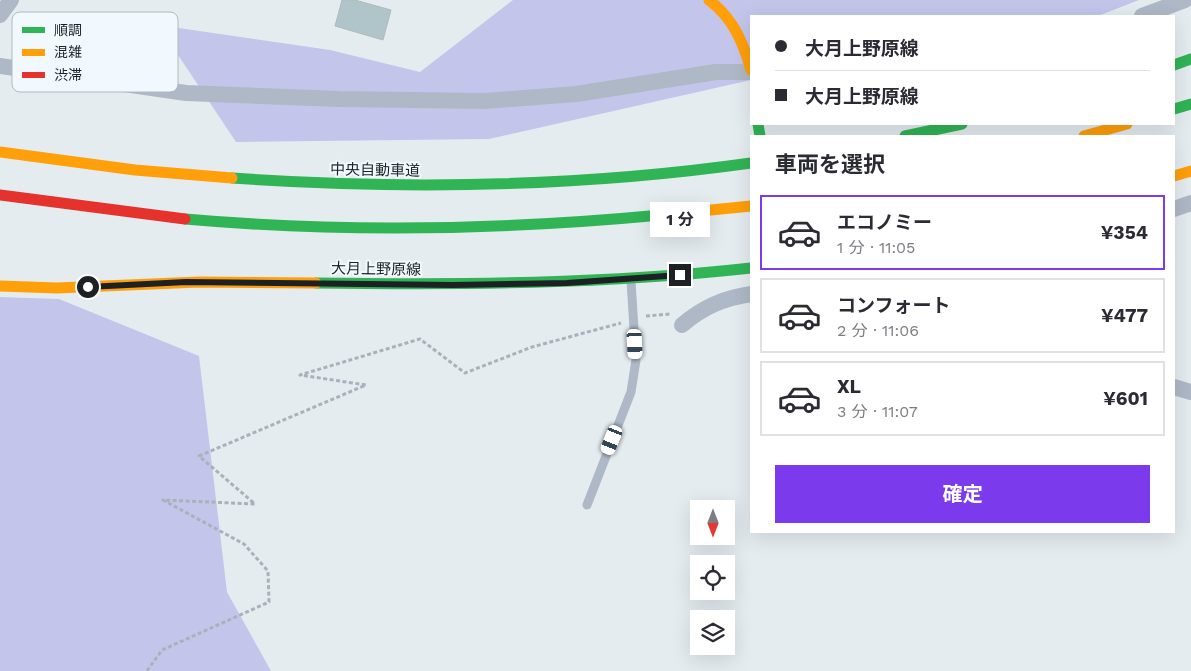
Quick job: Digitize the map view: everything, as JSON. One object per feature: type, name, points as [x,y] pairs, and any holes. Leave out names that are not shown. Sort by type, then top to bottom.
[{"type":"main road","points":[[708,0],[730,18],[744,48],[750,68]]},
{"type":"main road","points":[[1175,65],[1191,59]]},
{"type":"main road","points":[[1175,109],[1191,104]]},
{"type":"main road","points":[[910,135],[957,125]]},
{"type":"main road","points":[[1088,135],[1123,125]]},
{"type":"main road","name":"中央自動車道","points":[[0,152],[70,163],[180,176],[371,186],[474,185],[571,180],[657,174],[750,163]]},
{"type":"main road","points":[[1175,176],[1191,171]]},
{"type":"main road","points":[[0,195],[66,206],[174,218],[373,229],[488,227],[650,216],[750,206]]},
{"type":"main road","name":"大月上野原線","points":[[0,286],[69,288],[186,282],[453,285],[567,283],[750,268]]},
{"type":"street","points":[[0,15],[12,0]]},
{"type":"street","points":[[1145,15],[1185,0]]},
{"type":"street","points":[[178,92],[339,100],[485,101],[576,94],[716,72],[750,71]]},
{"type":"street","points":[[1175,209],[1191,203]]},
{"type":"street","points":[[682,325],[698,311],[728,298],[750,294]]},
{"type":"street","points":[[1175,387],[1191,392]]},
{"type":"lane","points":[[587,505],[631,392],[636,360],[631,278]]},
{"type":"path","points":[[646,316],[698,311]]},
{"type":"path","points":[[147,671],[162,650],[269,602],[268,571],[244,544],[163,500],[255,504],[199,456],[366,386],[300,375],[420,340],[466,374],[532,347],[627,322]]},
{"type":"shaded area","points":[[513,0],[1139,0],[1101,15],[750,15],[750,80],[489,139],[236,142],[178,55],[178,28],[330,50],[420,72]]},
{"type":"shaded area","points":[[0,297],[59,299],[199,356],[227,592],[271,671],[0,671]]},
{"type":"building","points":[[342,0],[355,0],[391,10],[383,40],[335,26]]},
{"type":"traffic: fast","points":[[1175,65],[1191,59]]},
{"type":"traffic: fast","points":[[1175,109],[1191,104]]},
{"type":"traffic: fast","points":[[758,125],[760,135]]},
{"type":"traffic: fast","points":[[910,135],[957,125]]},
{"type":"traffic: fast","points":[[232,178],[362,184],[492,184],[622,177],[750,163]]},
{"type":"traffic: fast","points":[[185,219],[304,226],[423,228],[542,224],[661,215]]},
{"type":"traffic: fast","points":[[316,283],[534,282],[642,277],[750,268]]},
{"type":"traffic: slow","points":[[709,0],[725,15],[736,31],[750,67]]},
{"type":"traffic: slow","points":[[1088,135],[1123,125]]},
{"type":"traffic: slow","points":[[0,152],[135,170],[232,178]]},
{"type":"traffic: slow","points":[[1175,176],[1191,171]]},
{"type":"traffic: slow","points":[[661,215],[750,206]]},
{"type":"traffic: slow","points":[[0,286],[57,288],[199,282],[316,283]]},
{"type":"traffic: jam","points":[[0,195],[185,219]]},
{"type":"route","points":[[88,287],[186,282],[453,285],[567,283],[680,275]]}]
